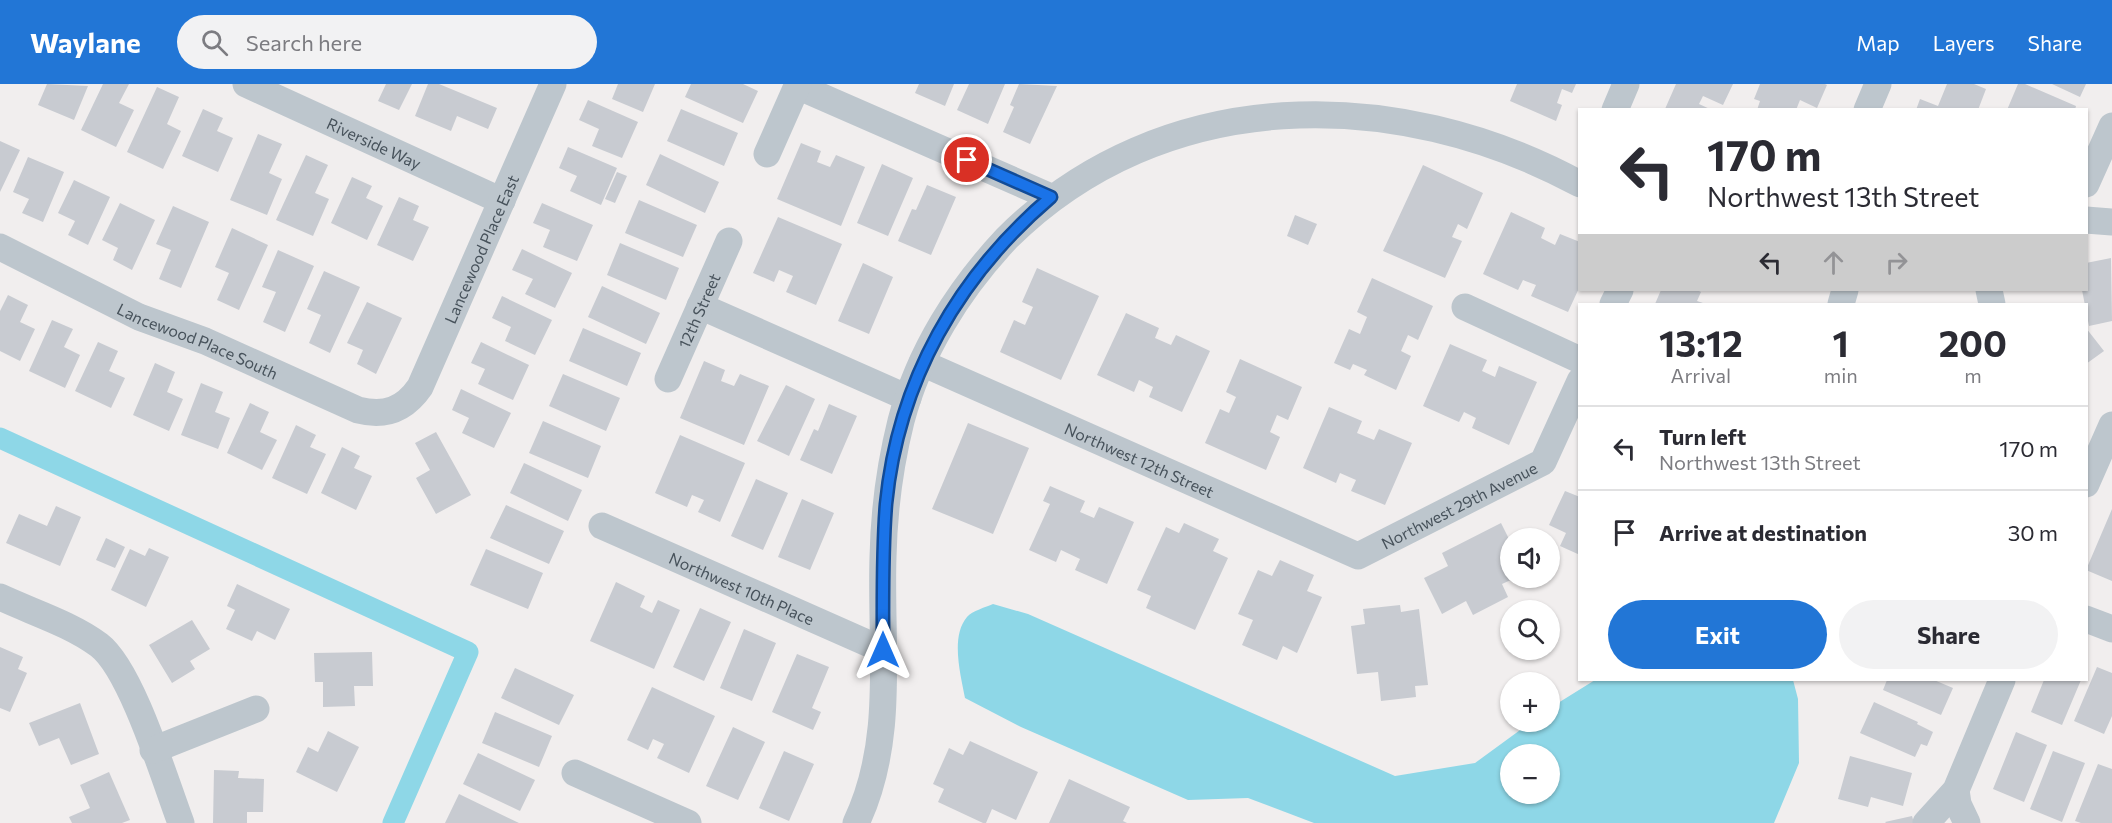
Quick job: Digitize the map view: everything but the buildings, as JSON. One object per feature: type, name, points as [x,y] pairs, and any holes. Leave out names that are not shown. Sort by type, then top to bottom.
[{"type":"street","name":"Riverside Way","points":[[246,84],[502,201]]},
{"type":"street","name":"Lancewood Place East","points":[[401,408],[420,387],[553,84]]},
{"type":"street","points":[[1616,108],[1626,84]]},
{"type":"street","points":[[1868,108],[1878,84]]},
{"type":"street","points":[[767,154],[798,85],[1051,197]]},
{"type":"street","points":[[856,823],[873,773],[881,728],[883,557],[886,505],[891,470],[908,398],[922,363],[959,297],[984,264],[1025,219],[1051,197],[1107,160],[1144,141],[1191,122],[1241,110],[1326,102],[1377,105],[1477,129],[1518,147],[1578,183]]},
{"type":"street","points":[[2088,180],[2112,126]]},
{"type":"street","points":[[2088,220],[2112,222]]},
{"type":"street","name":"12th Street","points":[[668,379],[729,241]]},
{"type":"street","name":"Lancewood Place South","points":[[0,247],[139,317],[205,341],[358,410],[372,414],[387,413],[401,408]]},
{"type":"street","points":[[700,306],[908,398]]},
{"type":"street","points":[[1465,306],[1578,359]]},
{"type":"street","name":"Northwest 12th Street","points":[[922,363],[1358,556]]},
{"type":"street","name":"Northwest 29th Avenue","points":[[1358,556],[1544,462],[1578,386]]},
{"type":"street","points":[[2088,479],[2112,425]]},
{"type":"street","name":"Northwest 10th Place","points":[[602,526],[883,650]]},
{"type":"street","points":[[0,597],[87,637],[100,646],[120,669],[181,823]]},
{"type":"street","points":[[2088,620],[2112,629]]},
{"type":"street","points":[[1926,823],[1956,790],[2002,681]]},
{"type":"street","points":[[153,750],[256,710]]},
{"type":"street","points":[[575,773],[688,823]]},
{"type":"street","points":[[1956,790],[1958,804],[1967,823]]},
{"type":"water","points":[[993,604],[1028,614],[1395,776],[1475,763],[1500,745],[1500,804],[1560,804],[1560,744],[1501,744],[1517,732],[1560,732],[1560,702],[1593,681],[1793,681],[1798,699],[1799,763],[1774,823],[1314,823],[1248,798],[1188,800],[1021,727],[965,698],[959,668],[958,646],[962,625],[969,615]]},
{"type":"waterway","points":[[0,438],[468,652],[393,823]]},
{"type":"route","points":[[883,650],[883,557],[886,505],[891,470],[908,398],[933,341],[959,297],[990,256],[1025,219],[1051,197],[967,160]]}]
